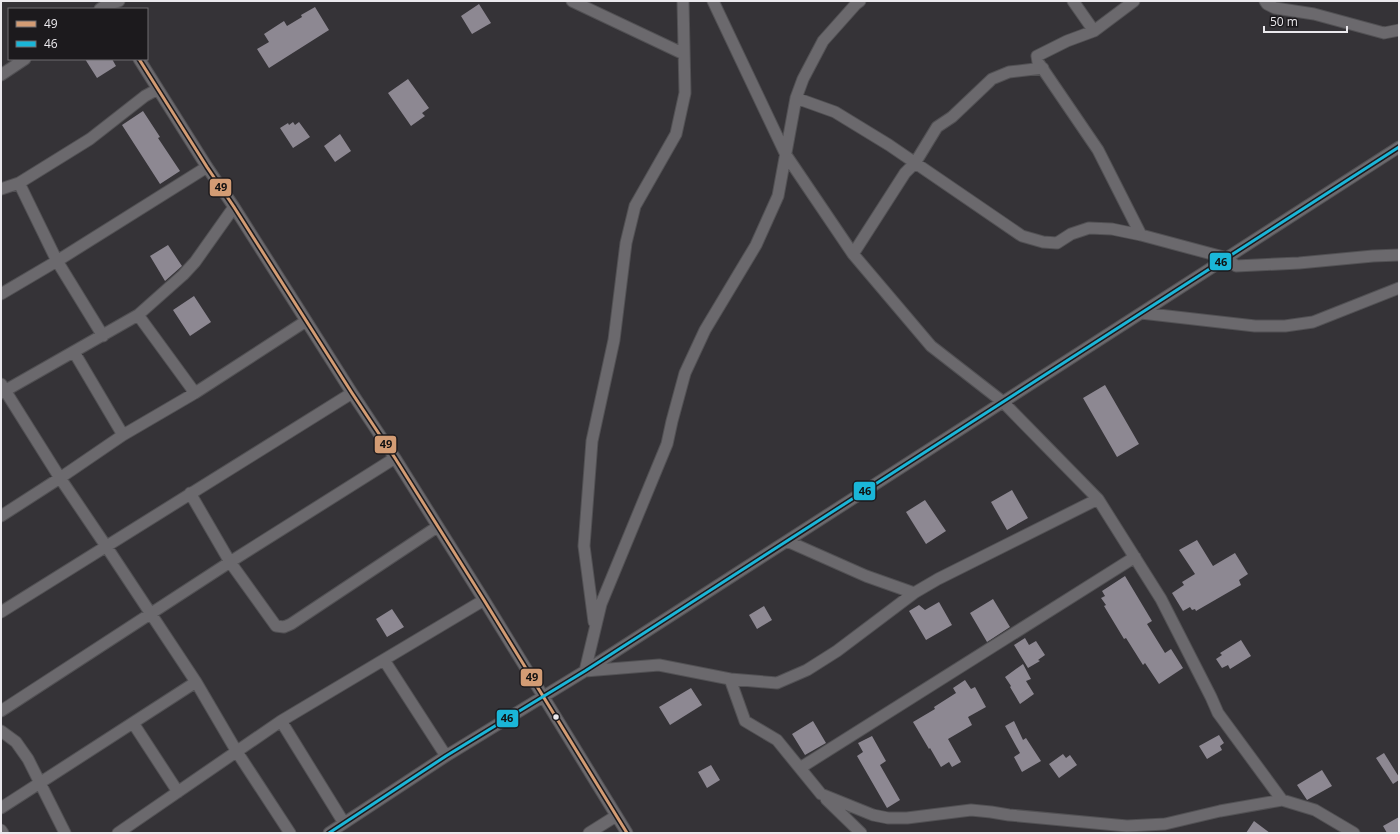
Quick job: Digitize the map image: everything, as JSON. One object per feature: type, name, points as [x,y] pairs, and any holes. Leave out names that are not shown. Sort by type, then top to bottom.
[{"type":"street","points":[[104,6],[119,1]]},
{"type":"street","points":[[572,1],[684,54]]},
{"type":"street","points":[[595,628],[584,546],[592,441],[614,340],[626,243],[635,206],[676,134],[685,93],[683,1]]},
{"type":"street","points":[[713,1],[786,155],[853,254],[931,346],[1003,402],[1098,499],[1161,600],[1218,713],[1282,800]]},
{"type":"street","points":[[585,671],[601,604],[667,444],[685,373],[705,330],[756,245],[778,196],[796,98],[803,79],[822,41],[860,1]]},
{"type":"street","points":[[1073,1],[1094,31]]},
{"type":"street","points":[[1134,1],[1094,31],[1067,40],[1037,56],[1038,62],[1098,150],[1141,235]]},
{"type":"street","points":[[1265,1],[1267,4],[1275,8],[1314,14],[1384,33],[1399,30]]},
{"type":"street","points":[[1,75],[24,60]]},
{"type":"street","points":[[140,60],[395,458],[627,833]]},
{"type":"street","points":[[853,254],[905,173],[915,163],[937,127],[952,117],[992,79],[1009,72],[1042,68]]},
{"type":"street","points":[[1,189],[19,183],[90,139],[145,96],[158,89]]},
{"type":"street","points":[[796,98],[835,112],[888,145],[1022,236],[1043,242],[1057,243],[1071,234],[1089,228],[1112,229],[1141,235],[1227,258],[1236,266],[1299,263],[1399,255]]},
{"type":"street","points":[[330,833],[446,756],[585,671],[787,542],[1399,147]]},
{"type":"street","points":[[1,294],[57,261],[207,167]]},
{"type":"street","points":[[19,183],[57,261],[103,336]]},
{"type":"street","points":[[234,207],[196,262],[138,315],[74,352],[3,389],[60,478],[196,682],[237,752],[290,833]]},
{"type":"street","points":[[1141,313],[1255,326],[1285,326],[1313,322],[1399,288]]},
{"type":"street","points":[[138,315],[194,394]]},
{"type":"street","points":[[1,516],[60,478],[123,434],[194,394],[306,321]]},
{"type":"street","points":[[74,352],[123,434]]},
{"type":"street","points":[[1,612],[352,393]]},
{"type":"street","points":[[1,711],[230,562],[395,458]]},
{"type":"street","points":[[190,493],[230,562],[276,626],[284,627],[291,624],[437,527]]},
{"type":"street","points":[[585,671],[659,665],[730,679],[777,683],[807,670],[837,651],[914,593],[938,579],[1098,499]]},
{"type":"street","points":[[787,542],[866,576],[914,593]]},
{"type":"street","points":[[800,768],[1135,557]]},
{"type":"street","points":[[118,833],[237,752],[281,720],[484,600]]},
{"type":"street","points":[[384,660],[446,756]]},
{"type":"street","points":[[730,679],[745,721],[777,740],[821,794],[861,833]]},
{"type":"street","points":[[1,808],[196,682]]},
{"type":"street","points":[[281,720],[344,823]]},
{"type":"street","points":[[134,722],[178,792]]},
{"type":"street","points":[[1,731],[16,742],[28,759],[65,833]]},
{"type":"street","points":[[821,794],[873,815],[888,818],[907,818],[971,810],[1127,826],[1165,824],[1220,811],[1282,800],[1315,810],[1354,833]]},
{"type":"street","points":[[589,833],[616,816]]},
{"type":"street","points":[[1153,833],[1165,824]]},
{"type":"building","points":[[479,4],[491,23],[472,34],[461,16]]},
{"type":"building","points":[[315,7],[329,30],[269,68],[257,49],[269,42],[264,34],[284,21],[287,26],[302,17],[301,15]]},
{"type":"building","points":[[86,60],[113,60],[116,66],[97,78]]},
{"type":"building","points":[[408,79],[429,108],[422,113],[425,116],[411,126],[388,93]]},
{"type":"building","points":[[143,111],[160,137],[158,138],[180,171],[160,184],[122,125]]},
{"type":"building","points":[[293,122],[295,125],[299,122],[310,137],[293,148],[280,128]]},
{"type":"building","points":[[340,134],[351,151],[335,162],[324,146]]},
{"type":"building","points":[[168,245],[182,266],[165,281],[150,256]]},
{"type":"building","points":[[194,296],[211,322],[190,336],[173,310]]},
{"type":"building","points":[[1105,385],[1139,444],[1117,457],[1083,398]]},
{"type":"building","points":[[1012,490],[1028,518],[1007,530],[991,502]]},
{"type":"building","points":[[925,500],[946,531],[926,544],[906,512]]},
{"type":"building","points":[[1197,540],[1213,566],[1235,553],[1248,574],[1239,580],[1241,585],[1196,611],[1195,609],[1192,610],[1190,607],[1183,611],[1172,593],[1184,585],[1182,582],[1195,574],[1179,550]]},
{"type":"building","points":[[1125,576],[1152,621],[1147,624],[1165,653],[1171,649],[1183,668],[1159,684],[1145,663],[1143,665],[1126,638],[1124,639],[1104,606],[1106,605],[1101,598],[1105,596],[1102,591]]},
{"type":"building","points":[[993,599],[1010,627],[987,642],[970,613]]},
{"type":"building","points":[[939,602],[952,625],[926,640],[909,611],[919,605],[925,610]]},
{"type":"building","points":[[764,606],[772,620],[757,629],[749,615]]},
{"type":"building","points":[[392,609],[404,627],[387,637],[376,619]]},
{"type":"building","points":[[1025,638],[1029,645],[1036,641],[1045,655],[1038,660],[1040,661],[1028,668],[1014,645]]},
{"type":"building","points":[[1241,640],[1251,656],[1230,669],[1228,665],[1222,668],[1216,659],[1222,655],[1220,653]]},
{"type":"building","points":[[1023,664],[1031,679],[1026,681],[1034,694],[1020,704],[1005,677]]},
{"type":"building","points":[[965,680],[971,689],[975,687],[986,707],[968,717],[972,725],[948,739],[961,762],[952,767],[949,762],[941,767],[913,722],[935,709],[934,707],[956,693],[953,688]]},
{"type":"building","points":[[691,688],[702,705],[670,725],[659,707]]},
{"type":"building","points":[[813,721],[826,743],[805,755],[792,734]]},
{"type":"building","points":[[1014,721],[1023,740],[1026,738],[1041,761],[1022,772],[1014,757],[1020,753],[1005,726]]},
{"type":"building","points":[[1219,735],[1224,743],[1220,746],[1222,750],[1207,759],[1199,746]]},
{"type":"building","points":[[872,736],[886,761],[880,765],[900,800],[887,808],[857,756],[863,752],[858,743]]},
{"type":"building","points":[[1384,753],[1399,777],[1399,780],[1393,784],[1376,758]]},
{"type":"building","points":[[1063,754],[1066,758],[1070,755],[1077,765],[1059,778],[1049,764]]},
{"type":"building","points":[[711,765],[720,780],[707,788],[698,772]]},
{"type":"building","points":[[1322,770],[1332,786],[1307,800],[1297,785]]},
{"type":"building","points":[[1399,817],[1399,833],[1387,833],[1383,826]]},
{"type":"building","points":[[1254,821],[1270,833],[1246,833]]},
{"type":"transit line","name":"49","points":[[140,60],[395,458],[627,833]]},
{"type":"transit line","name":"46","points":[[329,833],[446,756],[585,671],[1399,147]]}]
